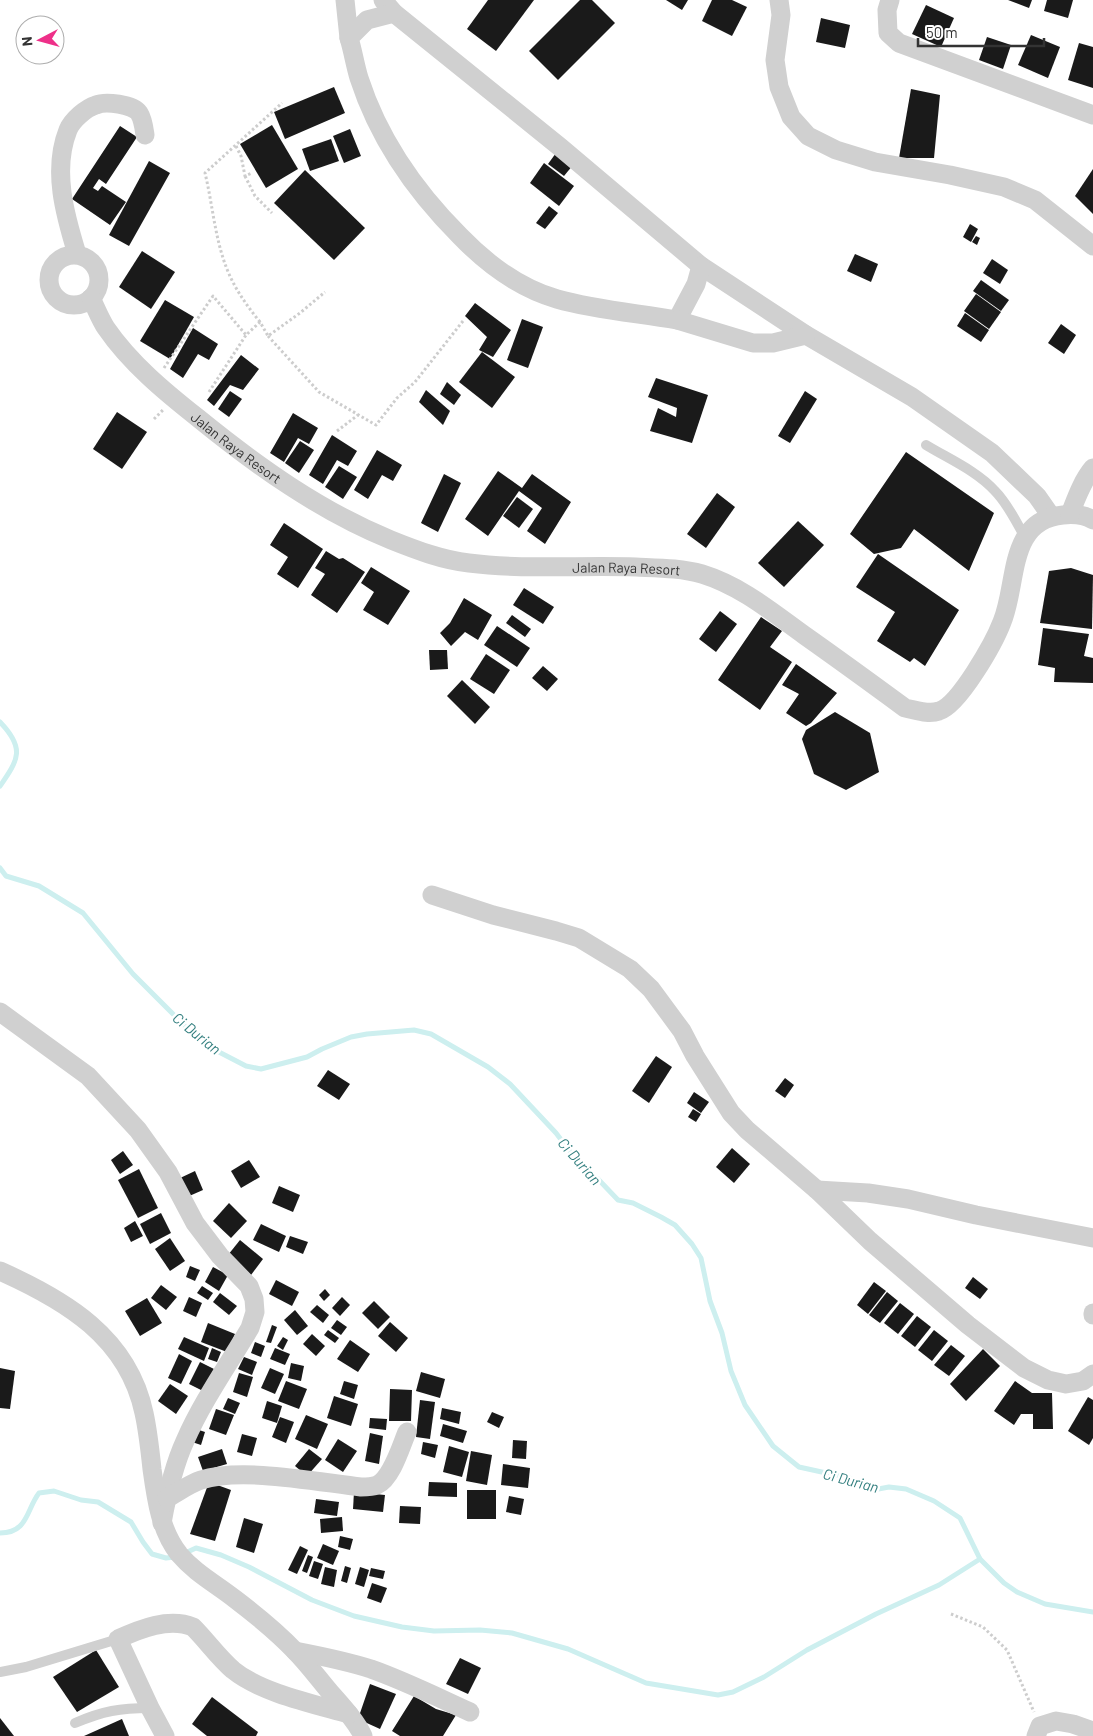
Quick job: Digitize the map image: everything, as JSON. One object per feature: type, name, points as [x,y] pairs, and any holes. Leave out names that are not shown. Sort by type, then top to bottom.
[{"type":"street","points":[[345,0],[349,38],[360,79],[391,150],[411,182],[439,215],[472,248],[500,272],[527,287],[556,299],[677,320],[753,343],[773,343],[806,335]]},
{"type":"street","points":[[779,0],[781,15],[775,60],[779,87],[791,117],[808,136],[836,150],[875,162],[950,175],[1004,187],[1035,200],[1093,246]]},
{"type":"street","points":[[890,0],[886,10],[888,32],[899,43],[1093,115]]},
{"type":"street","points":[[349,38],[367,20],[389,6],[701,266],[806,335],[912,397],[992,453],[1036,496],[1051,516],[1070,514],[1093,520]]},
{"type":"street","points":[[77,254],[68,224],[60,162],[68,128],[80,114],[96,104],[125,105],[139,112],[145,135]]},
{"type":"street","points":[[77,254],[86,256],[92,261],[100,276],[96,293],[83,303],[75,305],[67,304],[60,300],[50,287],[49,279],[51,271],[61,258],[77,254]]},
{"type":"street","points":[[677,320],[696,284],[701,266]]},
{"type":"street","name":"Jalan Raya Resort","points":[[91,298],[106,327],[133,360],[174,399],[265,470],[324,507],[373,532],[422,552],[466,563],[505,566],[667,568],[700,573],[728,584],[756,600],[905,708],[926,712],[938,711],[950,705],[982,661],[1003,621],[1011,590],[1016,557],[1025,537],[1039,523],[1051,516]]},
{"type":"street","points":[[1070,514],[1076,498],[1093,468]]},
{"type":"street","points":[[432,895],[493,915],[579,938],[630,969],[651,989],[682,1031],[695,1056],[731,1113],[766,1148],[817,1190],[885,1254],[968,1325],[1024,1368],[1048,1380],[1066,1384],[1083,1380],[1093,1374]]},
{"type":"street","points":[[0,1012],[88,1076],[138,1130],[168,1172],[195,1223],[220,1256],[249,1286],[254,1299],[254,1312],[250,1328],[191,1429],[166,1498],[162,1523]]},
{"type":"street","points":[[817,1190],[868,1193],[908,1199],[1093,1238]]},
{"type":"street","points":[[0,1270],[43,1292],[84,1318],[108,1341],[123,1359],[138,1392],[144,1412],[155,1490],[162,1523],[178,1553],[196,1571],[234,1598],[296,1651],[349,1714],[363,1736]]},
{"type":"street","points":[[166,1498],[200,1481],[224,1475],[253,1475],[361,1488],[372,1486],[379,1484],[386,1478],[407,1432]]},
{"type":"street","points":[[165,1736],[118,1639],[149,1627],[168,1624],[187,1625],[198,1633],[233,1670],[248,1680],[287,1696],[349,1714]]},
{"type":"street","points":[[296,1651],[336,1659],[370,1669],[416,1686],[470,1712]]},
{"type":"street","points":[[1038,1731],[1056,1721],[1073,1724],[1093,1731]]},
{"type":"lane","points":[[926,445],[982,479],[997,492],[1025,537]]},
{"type":"lane","points":[[0,1672],[26,1667],[118,1639]]},
{"type":"lane","points":[[75,1723],[95,1715],[121,1709],[150,1708]]},
{"type":"path","points":[[282,103],[206,173],[220,247],[228,272],[240,295],[268,336],[319,392],[376,425],[397,398],[415,382],[463,321]]},
{"type":"path","points":[[236,146],[255,196],[272,213]]},
{"type":"path","points":[[246,176],[252,173]]},
{"type":"path","points":[[268,336],[325,292]]},
{"type":"path","points":[[155,381],[213,296],[246,335]]},
{"type":"path","points":[[209,392],[246,335],[260,322]]},
{"type":"path","points":[[337,431],[358,415]]},
{"type":"path","points":[[951,1614],[983,1627],[1007,1650],[1038,1731]]},
{"type":"building","points":[[488,0],[534,0],[496,51],[467,29]]},
{"type":"building","points":[[580,0],[592,0],[615,23],[558,80],[529,51]]},
{"type":"building","points":[[666,0],[688,0],[682,10]]},
{"type":"building","points":[[712,0],[732,0],[747,7],[732,36],[702,21]]},
{"type":"building","points":[[1008,0],[1032,0],[1029,8]]},
{"type":"building","points":[[1047,0],[1073,0],[1068,18],[1044,11]]},
{"type":"building","points":[[926,5],[954,18],[941,47],[912,34]]},
{"type":"building","points":[[821,18],[850,25],[845,48],[816,42]]},
{"type":"building","points":[[1031,35],[1060,47],[1048,78],[1018,65]]},
{"type":"building","points":[[987,37],[1011,45],[1003,69],[979,60]]},
{"type":"building","points":[[1079,43],[1093,47],[1093,88],[1068,80]]},
{"type":"building","points":[[334,87],[345,113],[285,139],[274,112]]},
{"type":"building","points":[[911,89],[940,95],[934,158],[899,158]]},
{"type":"building","points":[[272,125],[298,169],[266,188],[240,144]]},
{"type":"building","points":[[120,126],[137,137],[106,184],[99,179],[93,188],[98,191],[102,186],[126,202],[110,225],[72,199]]},
{"type":"building","points":[[350,129],[361,156],[344,163],[333,136]]},
{"type":"building","points":[[331,139],[339,161],[310,171],[302,149]]},
{"type":"building","points":[[556,153],[573,165],[564,176],[548,164]]},
{"type":"building","points":[[149,161],[170,173],[129,246],[109,235]]},
{"type":"building","points":[[544,163],[574,186],[559,206],[530,183]]},
{"type":"building","points":[[1093,169],[1093,214],[1075,196]]},
{"type":"building","points":[[305,170],[365,228],[334,260],[274,203]]},
{"type":"building","points":[[549,206],[558,213],[545,229],[536,223]]},
{"type":"building","points":[[970,224],[978,229],[971,242],[963,237]]},
{"type":"building","points":[[976,236],[980,238],[977,245],[972,242]]},
{"type":"building","points":[[142,251],[175,272],[151,309],[119,287]]},
{"type":"building","points":[[855,254],[878,264],[871,282],[847,271]]},
{"type":"building","points":[[992,259],[1008,270],[1000,284],[983,273]]},
{"type":"building","points":[[981,280],[1009,300],[1001,311],[973,291]]},
{"type":"building","points":[[976,294],[1001,312],[989,329],[964,311]]},
{"type":"building","points":[[165,300],[194,317],[170,359],[140,341]]},
{"type":"building","points":[[475,303],[511,330],[493,357],[479,350],[487,337],[465,316]]},
{"type":"building","points":[[965,313],[989,330],[981,342],[957,326]]},
{"type":"building","points":[[522,319],[543,327],[528,368],[507,360]]},
{"type":"building","points":[[1061,324],[1076,335],[1064,354],[1048,343]]},
{"type":"building","points":[[193,328],[218,344],[209,360],[198,354],[183,378],[170,369]]},
{"type":"building","points":[[482,352],[515,377],[492,408],[459,382]]},
{"type":"building","points":[[241,355],[259,369],[243,390],[230,385],[214,406],[207,400]]},
{"type":"building","points":[[656,378],[708,395],[692,443],[650,431],[658,408],[676,417],[677,408],[648,397]]},
{"type":"building","points":[[447,382],[461,395],[454,405],[440,394]]},
{"type":"building","points":[[426,390],[450,411],[443,425],[419,402]]},
{"type":"building","points":[[230,391],[242,399],[229,417],[218,409]]},
{"type":"building","points":[[805,391],[817,399],[790,443],[778,436]]},
{"type":"building","points":[[117,412],[147,432],[122,469],[93,449]]},
{"type":"building","points":[[293,413],[318,428],[309,444],[298,438],[284,462],[270,453]]},
{"type":"building","points":[[332,435],[357,451],[348,466],[337,460],[323,484],[309,475]]},
{"type":"building","points":[[300,441],[314,450],[299,473],[285,463]]},
{"type":"building","points":[[377,450],[402,465],[393,481],[382,475],[368,499],[354,490]]},
{"type":"building","points":[[906,452],[994,513],[969,571],[914,529],[901,548],[874,554],[850,534]]},
{"type":"building","points":[[339,466],[357,477],[343,499],[325,487]]},
{"type":"building","points":[[498,471],[522,488],[532,474],[571,502],[545,544],[527,531],[542,508],[519,491],[488,536],[465,519]]},
{"type":"building","points":[[444,474],[461,483],[438,532],[421,523]]},
{"type":"building","points":[[717,493],[735,507],[706,548],[687,534]]},
{"type":"building","points":[[517,497],[533,509],[519,528],[503,516]]},
{"type":"building","points":[[798,521],[824,545],[784,587],[758,563]]},
{"type":"building","points":[[284,523],[323,549],[298,588],[277,574],[288,557],[270,545]]},
{"type":"building","points":[[326,551],[339,559],[343,558],[365,572],[337,613],[311,595],[325,574],[315,568]]},
{"type":"building","points":[[878,554],[959,610],[925,666],[914,658],[910,662],[877,641],[895,612],[856,587]]},
{"type":"building","points":[[371,567],[410,591],[388,625],[363,610],[374,592],[361,583]]},
{"type":"building","points":[[1071,568],[1093,575],[1092,629],[1040,623],[1049,571]]},
{"type":"building","points":[[524,588],[554,607],[543,624],[513,605]]},
{"type":"building","points":[[464,598],[492,615],[478,640],[465,632],[451,646],[440,633],[450,623]]},
{"type":"building","points":[[720,611],[737,624],[716,652],[699,639]]},
{"type":"building","points":[[512,615],[531,629],[525,637],[506,623]]},
{"type":"building","points":[[761,617],[782,631],[770,647],[792,662],[760,710],[718,680]]},
{"type":"building","points":[[497,626],[530,648],[517,667],[484,645]]},
{"type":"building","points":[[1043,628],[1089,634],[1084,656],[1093,658],[1093,683],[1054,682],[1055,668],[1038,665]]},
{"type":"building","points":[[429,650],[447,650],[448,669],[430,670]]},
{"type":"building","points":[[486,654],[510,670],[494,694],[470,679]]},
{"type":"building","points":[[796,664],[837,693],[811,723],[806,726],[786,713],[799,694],[782,685]]},
{"type":"building","points":[[543,666],[558,679],[547,691],[532,678]]},
{"type":"building","points":[[462,680],[490,707],[475,724],[447,696]]},
{"type":"building","points":[[835,712],[870,733],[879,772],[846,790],[814,774],[802,739],[806,730]]},
{"type":"building","points":[[656,1056],[672,1067],[649,1103],[632,1091]]},
{"type":"building","points":[[328,1070],[350,1084],[339,1100],[317,1086]]},
{"type":"building","points":[[785,1078],[794,1085],[785,1098],[775,1091]]},
{"type":"building","points":[[694,1092],[709,1102],[701,1113],[687,1103]]},
{"type":"building","points":[[693,1109],[701,1114],[696,1122],[688,1117]]},
{"type":"building","points":[[732,1148],[750,1164],[734,1183],[716,1167]]},
{"type":"building","points":[[123,1151],[133,1165],[120,1174],[111,1160]]},
{"type":"building","points":[[249,1160],[260,1177],[241,1188],[231,1171]]},
{"type":"building","points":[[139,1169],[158,1208],[138,1218],[118,1180]]},
{"type":"building","points":[[195,1171],[203,1190],[187,1197],[178,1179]]},
{"type":"building","points":[[279,1186],[300,1195],[293,1212],[272,1203]]},
{"type":"building","points":[[229,1203],[247,1221],[231,1238],[213,1221]]},
{"type":"building","points":[[161,1213],[171,1233],[150,1244],[140,1224]]},
{"type":"building","points":[[135,1221],[143,1236],[131,1242],[124,1228]]},
{"type":"building","points":[[261,1224],[286,1236],[279,1252],[253,1240]]},
{"type":"building","points":[[290,1236],[308,1242],[303,1254],[286,1247]]},
{"type":"building","points":[[170,1238],[185,1261],[170,1271],[155,1249]]},
{"type":"building","points":[[240,1240],[263,1259],[251,1275],[228,1255]]},
{"type":"building","points":[[190,1266],[200,1270],[195,1281],[186,1277]]},
{"type":"building","points":[[213,1267],[228,1275],[219,1291],[205,1282]]},
{"type":"building","points":[[973,1277],[988,1289],[980,1299],[965,1288]]},
{"type":"building","points":[[276,1280],[299,1292],[292,1306],[269,1294]]},
{"type":"building","points":[[874,1282],[886,1291],[868,1314],[857,1305]]},
{"type":"building","points":[[161,1285],[177,1297],[166,1310],[151,1298]]},
{"type":"building","points":[[202,1286],[213,1293],[208,1300],[197,1293]]},
{"type":"building","points":[[325,1289],[330,1295],[324,1301],[319,1295]]},
{"type":"building","points":[[887,1292],[898,1301],[880,1323],[869,1315]]},
{"type":"building","points":[[220,1293],[237,1306],[229,1315],[213,1302]]},
{"type":"building","points":[[189,1297],[202,1303],[196,1317],[183,1311]]},
{"type":"building","points":[[342,1297],[350,1305],[340,1316],[332,1308]]},
{"type":"building","points":[[147,1298],[162,1323],[140,1336],[125,1311]]},
{"type":"building","points":[[374,1301],[390,1317],[378,1329],[362,1313]]},
{"type":"building","points":[[900,1303],[914,1314],[898,1334],[884,1323]]},
{"type":"building","points":[[317,1305],[329,1315],[323,1323],[310,1312]]},
{"type":"building","points":[[295,1310],[308,1326],[297,1335],[284,1320]]},
{"type":"building","points":[[917,1316],[931,1327],[915,1347],[901,1336]]},
{"type":"building","points":[[337,1320],[347,1327],[341,1335],[331,1328]]},
{"type":"building","points":[[390,1322],[408,1338],[396,1352],[378,1336]]},
{"type":"building","points":[[208,1323],[235,1334],[227,1352],[201,1342]]},
{"type":"building","points":[[272,1325],[277,1327],[271,1343],[266,1342]]},
{"type":"building","points":[[328,1330],[339,1338],[335,1343],[324,1335]]},
{"type":"building","points":[[934,1330],[948,1341],[932,1361],[918,1350]]},
{"type":"building","points":[[312,1334],[325,1346],[316,1356],[303,1344]]},
{"type":"building","points":[[184,1337],[209,1348],[204,1361],[178,1349]]},
{"type":"building","points":[[283,1337],[288,1340],[283,1350],[277,1346]]},
{"type":"building","points":[[350,1340],[370,1354],[358,1372],[337,1359]]},
{"type":"building","points":[[255,1342],[265,1346],[261,1357],[251,1353]]},
{"type":"building","points":[[951,1345],[965,1356],[949,1376],[934,1365]]},
{"type":"building","points":[[212,1348],[221,1352],[217,1362],[208,1359]]},
{"type":"building","points":[[275,1348],[290,1354],[285,1365],[270,1359]]},
{"type":"building","points":[[983,1349],[1000,1366],[966,1401],[950,1384]]},
{"type":"building","points":[[179,1354],[192,1361],[181,1384],[168,1378]]},
{"type":"building","points":[[244,1357],[257,1362],[252,1375],[238,1369]]},
{"type":"building","points":[[200,1362],[214,1369],[203,1391],[189,1384]]},
{"type":"building","points":[[291,1363],[304,1366],[301,1381],[288,1378]]},
{"type":"building","points":[[0,1368],[15,1371],[10,1409],[0,1408]]},
{"type":"building","points":[[270,1368],[284,1374],[275,1394],[261,1388]]},
{"type":"building","points":[[421,1372],[445,1379],[440,1398],[416,1391]]},
{"type":"building","points":[[239,1373],[253,1377],[247,1397],[233,1392]]},
{"type":"building","points":[[286,1381],[307,1389],[299,1409],[278,1401]]},
{"type":"building","points":[[344,1381],[358,1385],[354,1399],[340,1394]]},
{"type":"building","points":[[1015,1381],[1032,1393],[1052,1393],[1053,1429],[1033,1429],[1033,1414],[1021,1414],[1014,1425],[994,1411]]},
{"type":"building","points":[[170,1384],[188,1396],[176,1414],[158,1401]]},
{"type":"building","points":[[390,1389],[412,1390],[411,1421],[389,1421]]},
{"type":"building","points":[[334,1396],[358,1404],[351,1426],[327,1418]]},
{"type":"building","points":[[1088,1397],[1093,1400],[1093,1438],[1089,1445],[1068,1431]]},
{"type":"building","points":[[228,1398],[240,1403],[235,1414],[223,1409]]},
{"type":"building","points":[[420,1400],[435,1402],[430,1439],[416,1437]]},
{"type":"building","points":[[267,1401],[282,1406],[277,1423],[262,1418]]},
{"type":"building","points":[[442,1408],[461,1412],[459,1424],[440,1419]]},
{"type":"building","points":[[216,1409],[234,1415],[226,1435],[209,1429]]},
{"type":"building","points":[[492,1412],[504,1417],[499,1428],[487,1422]]},
{"type":"building","points":[[306,1415],[328,1424],[317,1449],[295,1439]]},
{"type":"building","points":[[280,1417],[294,1422],[286,1443],[272,1437]]},
{"type":"building","points":[[370,1418],[387,1419],[386,1430],[369,1428]]},
{"type":"building","points":[[443,1424],[467,1431],[463,1443],[440,1436]]},
{"type":"building","points":[[193,1428],[205,1432],[201,1445],[189,1441]]},
{"type":"building","points":[[370,1433],[383,1436],[379,1464],[365,1461]]},
{"type":"building","points":[[242,1434],[257,1438],[252,1456],[237,1452]]},
{"type":"building","points":[[338,1439],[357,1451],[343,1472],[325,1460]]},
{"type":"building","points":[[513,1440],[527,1441],[526,1459],[512,1458]]},
{"type":"building","points":[[423,1442],[438,1445],[435,1458],[421,1454]]},
{"type":"building","points":[[449,1446],[469,1452],[462,1477],[443,1472]]},
{"type":"building","points":[[222,1449],[227,1464],[203,1471],[198,1457]]},
{"type":"building","points":[[309,1449],[322,1459],[307,1476],[295,1466]]},
{"type":"building","points":[[471,1451],[492,1455],[487,1485],[466,1481]]},
{"type":"building","points":[[503,1464],[530,1468],[528,1488],[501,1485]]},
{"type":"building","points":[[209,1482],[231,1490],[215,1541],[190,1534]]},
{"type":"building","points":[[429,1482],[457,1483],[457,1497],[428,1496]]},
{"type":"building","points":[[467,1490],[496,1490],[496,1519],[467,1519]]},
{"type":"building","points":[[354,1492],[385,1495],[383,1512],[353,1509]]},
{"type":"building","points":[[509,1496],[524,1499],[521,1515],[506,1512]]},
{"type":"building","points":[[316,1499],[339,1502],[337,1516],[314,1513]]},
{"type":"building","points":[[400,1506],[421,1507],[420,1524],[399,1523]]},
{"type":"building","points":[[342,1517],[343,1531],[321,1533],[320,1519]]},
{"type":"building","points":[[244,1518],[263,1524],[254,1553],[236,1547]]},
{"type":"building","points":[[340,1536],[353,1539],[350,1550],[338,1547]]},
{"type":"building","points":[[323,1544],[339,1551],[333,1565],[317,1558]]},
{"type":"building","points":[[300,1546],[308,1550],[297,1574],[288,1570]]},
{"type":"building","points":[[308,1555],[313,1557],[307,1573],[302,1571]]},
{"type":"building","points":[[314,1561],[323,1564],[318,1579],[309,1576]]},
{"type":"building","points":[[345,1566],[351,1568],[347,1583],[341,1581]]},
{"type":"building","points":[[325,1567],[337,1570],[334,1587],[321,1584]]},
{"type":"building","points":[[360,1567],[369,1570],[364,1587],[355,1584]]},
{"type":"building","points":[[371,1568],[385,1571],[383,1579],[369,1576]]},
{"type":"building","points":[[372,1583],[387,1588],[381,1603],[367,1598]]},
{"type":"building","points":[[96,1650],[119,1687],[77,1712],[53,1677]]},
{"type":"building","points":[[460,1658],[481,1668],[468,1694],[446,1684]]},
{"type":"building","points":[[370,1684],[396,1694],[380,1729],[358,1719]]},
{"type":"building","points":[[414,1696],[436,1709],[456,1715],[443,1736],[400,1736],[392,1731]]},
{"type":"building","points":[[212,1697],[258,1732],[256,1736],[207,1736],[192,1724]]},
{"type":"building","points":[[0,1718],[14,1736],[0,1736]]},
{"type":"building","points":[[122,1719],[129,1736],[84,1736]]},
{"type":"waterway","name":"Ci Durian","points":[[0,722],[8,731],[16,747],[15,761],[0,786]]},
{"type":"waterway","name":"Ci Durian","points":[[0,868],[6,876],[39,886],[83,913],[133,974],[188,1029],[217,1051],[246,1066],[261,1069],[307,1057],[351,1037],[414,1030],[431,1034],[488,1067],[510,1084],[556,1133],[585,1171],[598,1179],[618,1200],[633,1203],[675,1225],[692,1244],[701,1258],[710,1301],[722,1333],[731,1371],[745,1405],[773,1446],[799,1467],[849,1478],[873,1490],[889,1487],[906,1489],[934,1501],[960,1518],[980,1559],[1004,1583],[1017,1592],[1045,1604],[1093,1612]]},
{"type":"waterway","points":[[0,1533],[9,1532],[21,1525],[39,1493],[54,1491],[81,1500],[98,1502],[131,1522],[152,1554],[166,1558],[175,1557]]},
{"type":"waterway","points":[[183,1554],[196,1548],[221,1555],[249,1567],[312,1600],[354,1616],[402,1627],[434,1631],[480,1630],[512,1633],[568,1649],[646,1683],[718,1695],[733,1692],[764,1677],[807,1650],[876,1614],[939,1585],[980,1559]]}]
